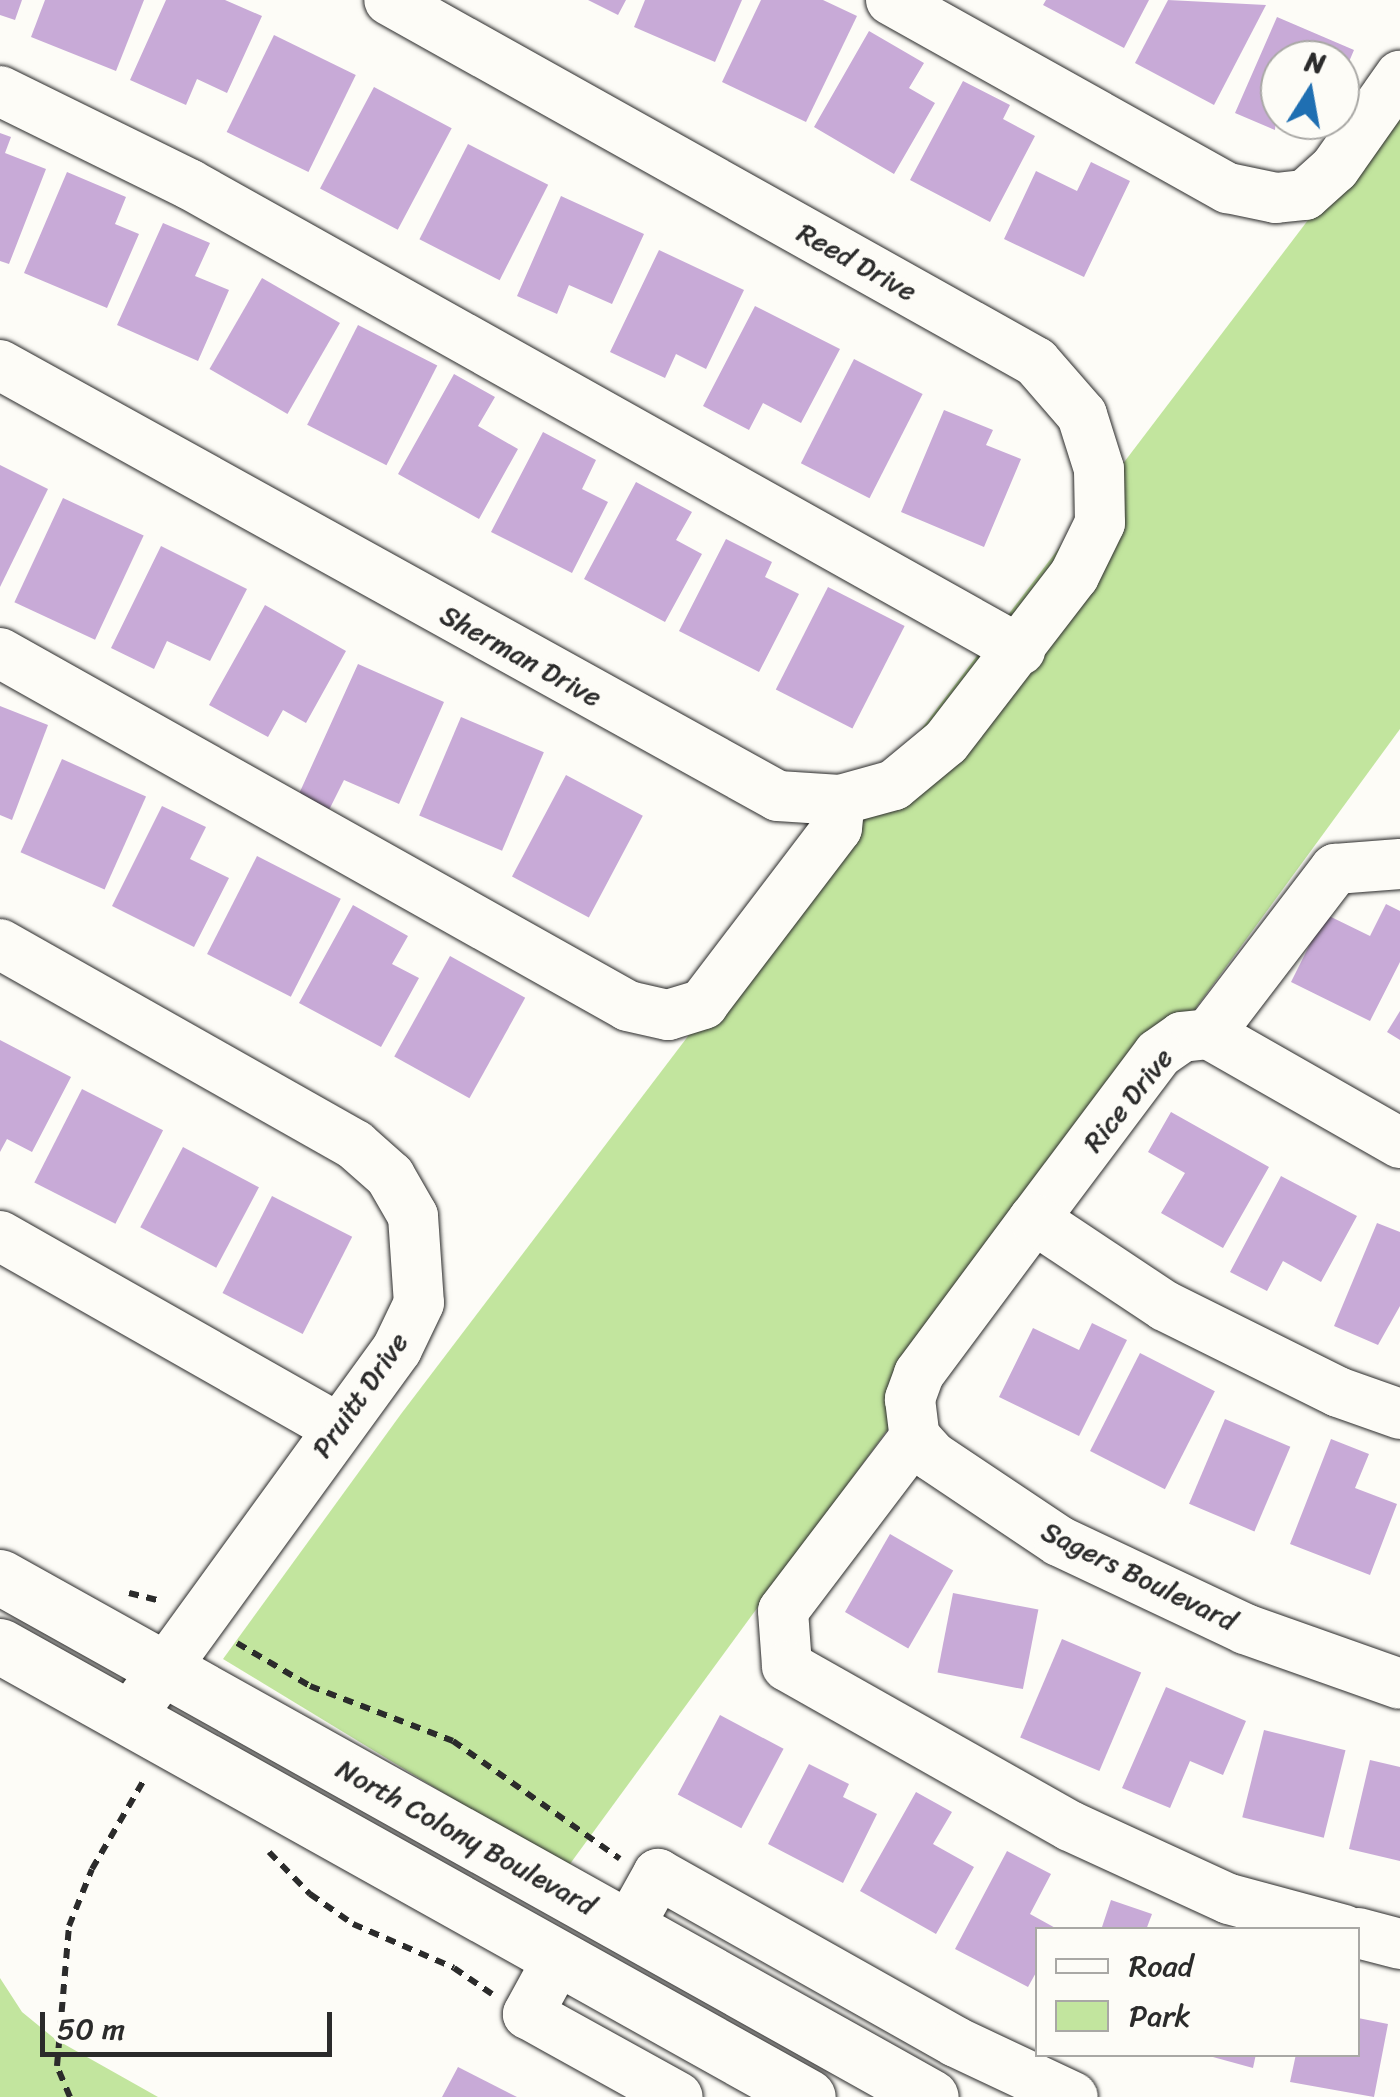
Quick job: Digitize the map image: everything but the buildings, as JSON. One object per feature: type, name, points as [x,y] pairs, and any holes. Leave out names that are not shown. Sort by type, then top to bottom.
[{"type":"main road","name":"North Colony Boulevard","points":[[0,1577],[931,2097]]},
{"type":"main road","points":[[0,1646],[808,2097]]},
{"type":"street","name":"Reed Drive","points":[[390,0],[1036,362],[1082,415],[1099,470],[1100,524],[1074,576],[1020,650]]},
{"type":"street","points":[[891,0],[1228,188],[1276,198],[1305,195],[1335,168],[1400,76]]},
{"type":"street","points":[[0,90],[189,184],[1020,650]]},
{"type":"street","name":"Sherman Drive","points":[[0,365],[690,751],[778,796],[840,800],[894,785],[946,742],[1020,650]]},
{"type":"street","points":[[0,653],[628,1006],[668,1015],[703,1004],[837,828],[840,800]]},
{"type":"street","points":[[1209,1034],[1335,869],[1400,864]]},
{"type":"street","name":"Pruitt Drive","points":[[0,944],[355,1145],[390,1176],[414,1216],[420,1302],[397,1349],[128,1718]]},
{"type":"street","name":"Rice Drive","points":[[1034,1219],[1158,1054],[1182,1037],[1209,1034],[1400,1143]]},
{"type":"street","points":[[1333,1927],[1229,1899],[1070,1826],[787,1666],[783,1611],[915,1437],[910,1399],[919,1374],[1034,1219],[1165,1306],[1338,1392],[1400,1414]]},
{"type":"street","points":[[0,1236],[338,1428]]},
{"type":"street","name":"Sagers Boulevard","points":[[915,1437],[1059,1541],[1245,1629],[1400,1684]]},
{"type":"street","points":[[628,1928],[658,1874],[956,2042],[1072,2097]]},
{"type":"street","points":[[1360,1934],[1400,1944]]},
{"type":"street","points":[[558,1959],[528,2014],[678,2097]]},
{"type":"path","points":[[226,1637],[310,1686],[453,1741],[626,1864],[658,1874]]},
{"type":"path","points":[[70,2097],[57,2066],[69,1926],[92,1869],[144,1773],[165,1784]]},
{"type":"path","points":[[266,1849],[310,1894],[353,1924],[454,1968],[528,2014]]},
{"type":"green space","points":[[1400,99],[1400,729],[567,1868],[223,1659],[401,1414]]},
{"type":"green space","points":[[0,1978],[22,2012],[55,2039],[158,2097],[0,2097]]}]
